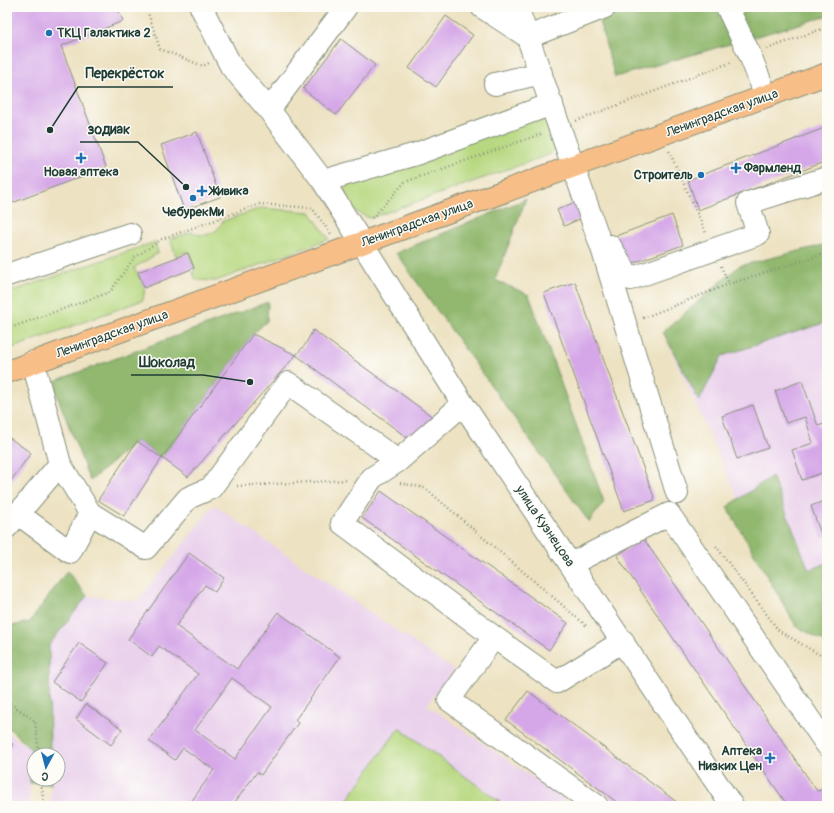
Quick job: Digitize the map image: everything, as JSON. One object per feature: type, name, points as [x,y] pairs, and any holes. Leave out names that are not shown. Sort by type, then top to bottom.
[{"type":"main road","name":"Ленинградская улица","points":[[7,372],[827,74]]},
{"type":"street","name":"улица Кузнецова","points":[[200,7],[231,66],[269,110],[323,181],[463,404],[571,564],[618,644],[732,806]]},
{"type":"street","points":[[269,110],[346,7]]},
{"type":"street","points":[[482,7],[528,37]]},
{"type":"street","points":[[517,7],[602,248],[677,493]]},
{"type":"street","points":[[528,37],[605,7]]},
{"type":"street","points":[[727,7],[750,55],[766,96]]},
{"type":"street","points":[[495,84],[541,73]]},
{"type":"street","points":[[323,181],[416,154],[552,104]]},
{"type":"street","points":[[602,248],[610,246],[630,279],[758,234],[748,203],[827,178]]},
{"type":"street","points":[[7,276],[130,234]]},
{"type":"street","points":[[34,362],[60,464],[90,513],[146,548],[188,498],[211,488],[288,384],[398,461]]},
{"type":"street","points":[[463,404],[398,461],[372,478],[342,523],[494,637],[557,682],[618,644]]},
{"type":"street","points":[[60,464],[12,520],[70,552],[90,513]]},
{"type":"street","points":[[571,564],[669,514],[827,745]]},
{"type":"street","points":[[494,637],[449,700],[597,806]]},
{"type":"path","points":[[146,7],[160,49],[203,66],[226,56]]},
{"type":"path","points":[[661,135],[729,284]]},
{"type":"path","points":[[638,320],[729,284],[827,253]]},
{"type":"path","points":[[211,488],[372,478],[425,488],[618,644]]},
{"type":"path","points":[[714,543],[779,631],[827,659]]},
{"type":"path","points":[[7,701],[35,722],[38,747]]},
{"type":"path","points":[[42,787],[44,806]]},
{"type":"shaded area","points":[[827,276],[827,638],[796,626],[663,332]]},
{"type":"shaded area","points":[[214,505],[454,670],[427,705],[564,799],[558,806],[51,806],[51,787],[66,787],[66,747],[50,747],[49,645],[87,596],[138,601]]},
{"type":"shaded area","points":[[7,732],[28,747],[26,747],[26,787],[30,787],[29,806],[7,806]]},
{"type":"green space","points":[[617,7],[827,7],[827,16],[615,77],[597,14]]},
{"type":"green space","points":[[543,114],[557,147],[551,154],[371,218],[356,211],[348,200],[344,189],[350,184]]},
{"type":"green space","points":[[526,199],[495,280],[529,295],[604,502],[589,522],[396,253]]},
{"type":"green space","points":[[261,208],[310,212],[329,239],[216,281],[196,280],[193,273],[195,269],[188,251],[176,256],[170,239],[192,232],[200,235],[207,235],[217,230],[223,221]]},
{"type":"green space","points":[[155,242],[158,253],[134,268],[145,288],[143,300],[7,350],[7,293]]},
{"type":"green space","points":[[827,244],[827,322],[722,356],[699,401],[663,332],[739,266]]},
{"type":"green space","points":[[268,302],[267,321],[253,334],[162,458],[137,441],[90,481],[52,382]]},
{"type":"green space","points":[[772,476],[809,570],[827,563],[827,643],[796,626],[727,507]]},
{"type":"green space","points":[[67,571],[87,596],[49,645],[50,747],[29,747],[7,726],[7,627],[30,622]]},
{"type":"green space","points":[[399,728],[499,801],[496,806],[343,806]]},
{"type":"building","points":[[7,7],[117,7],[123,21],[61,46],[106,167],[7,205]]},
{"type":"building","points":[[446,16],[473,35],[436,87],[409,68]]},
{"type":"building","points":[[341,39],[375,65],[336,115],[303,89]]},
{"type":"building","points":[[827,127],[827,161],[698,210],[688,180]]},
{"type":"building","points":[[197,132],[220,197],[184,210],[161,145]]},
{"type":"building","points":[[575,202],[582,218],[564,226],[557,210]]},
{"type":"building","points":[[672,215],[683,245],[625,266],[613,237]]},
{"type":"building","points":[[188,253],[194,268],[144,288],[138,272]]},
{"type":"building","points":[[575,282],[655,500],[624,511],[544,293]]},
{"type":"building","points":[[313,330],[437,420],[421,448],[296,355],[305,345]]},
{"type":"building","points":[[253,334],[296,355],[188,477],[162,458]]},
{"type":"building","points":[[802,381],[818,426],[827,423],[827,471],[802,480],[792,450],[813,443],[805,417],[786,423],[775,391]]},
{"type":"building","points":[[753,405],[768,448],[737,459],[722,416]]},
{"type":"building","points":[[7,436],[31,453],[7,486]]},
{"type":"building","points":[[137,441],[162,458],[124,516],[98,500]]},
{"type":"building","points":[[827,477],[827,495],[821,479]]},
{"type":"building","points":[[381,491],[568,623],[549,650],[362,518]]},
{"type":"building","points":[[827,500],[827,536],[822,537],[811,506]]},
{"type":"building","points":[[643,538],[817,791],[827,789],[827,806],[788,806],[617,556]]},
{"type":"building","points":[[189,553],[224,578],[215,592],[205,585],[176,626],[237,669],[278,612],[340,657],[295,720],[298,723],[261,775],[257,772],[232,806],[188,806],[214,770],[183,748],[175,760],[149,741],[198,674],[159,646],[152,657],[128,639]],"holes":[[[232,678],[272,707],[235,759],[195,730]]]},
{"type":"building","points":[[79,643],[108,663],[81,702],[52,682]]},
{"type":"building","points":[[528,691],[682,806],[622,806],[506,720]]},
{"type":"building","points":[[86,704],[122,729],[111,745],[76,719]]},
{"type":"building","points":[[7,740],[13,744],[7,752]]},
{"type":"place","name":"ТКЦ Галактика 2","points":[[49,33]]},
{"type":"place","name":"Перекрёсток","points":[[50,130]]},
{"type":"place","name":"Новая аптека","points":[[81,158]]},
{"type":"place","name":"Фармленд","points":[[736,168]]},
{"type":"place","name":"Строитель","points":[[701,175]]},
{"type":"place","name":"зодиак","points":[[186,187]]},
{"type":"place","name":"Живика","points":[[202,191]]},
{"type":"place","name":"ЧебурекМи","points":[[193,198]]},
{"type":"place","name":"Шоколад","points":[[250,382]]},
{"type":"place","name":"Аптека Низких Цен","points":[[770,758]]}]
